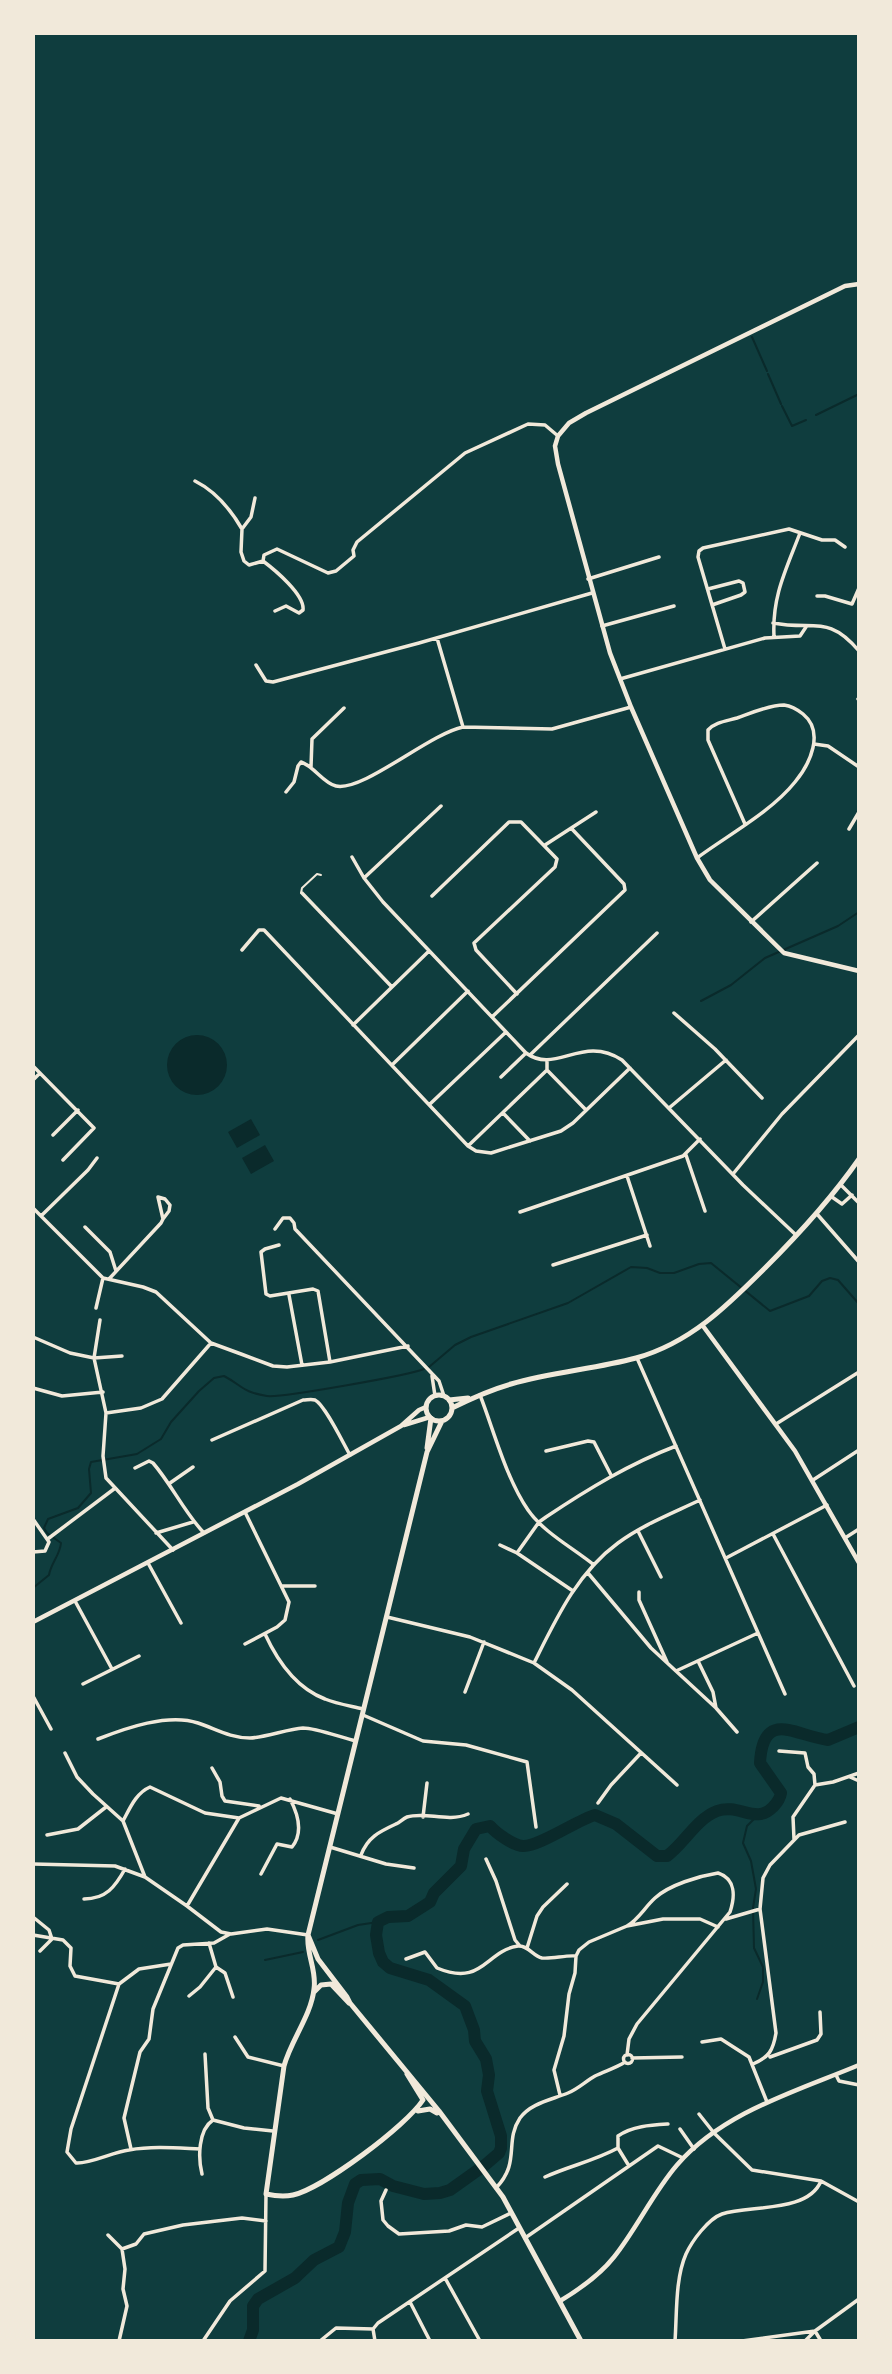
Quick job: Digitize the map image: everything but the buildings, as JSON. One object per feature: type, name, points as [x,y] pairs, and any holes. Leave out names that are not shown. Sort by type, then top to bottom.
[{"type":"main road","points":[[452,1408],[472,1398],[525,1380],[637,1358],[670,1345],[703,1326],[797,1236],[841,1185],[859,1159]]},
{"type":"main road","points":[[407,2074],[423,2100],[409,2116],[329,2180],[293,2195],[266,2194],[284,2066],[288,2050],[314,1992],[315,1979],[308,1951],[309,1935],[427,1452],[431,1418],[426,1407],[429,1400],[435,1396],[472,1398]]},
{"type":"main road","points":[[427,1452],[442,1421],[450,1415],[452,1408],[447,1398]]},
{"type":"main road","points":[[431,1418],[442,1421]]},
{"type":"main road","points":[[309,1935],[318,1958],[350,2003],[424,2092],[496,2188],[581,2341]]},
{"type":"main road","points":[[314,1992],[321,1985],[331,1984],[350,2003]]},
{"type":"main road","points":[[409,2116],[422,2109],[430,2109],[442,2118]]},
{"type":"street","points":[[859,284],[845,286],[586,413],[569,423],[558,436],[555,446],[588,579],[620,679],[697,858],[710,880],[784,953],[859,971]]},
{"type":"street","points":[[263,561],[264,555],[277,549],[293,554],[324,572],[335,571],[354,556],[356,543],[465,453],[528,424],[545,425],[558,436]]},
{"type":"street","points":[[195,481],[212,491],[235,517],[242,529],[241,552],[244,561],[249,565],[263,561]]},
{"type":"street","points":[[242,529],[251,517],[255,498]]},
{"type":"street","points":[[725,649],[698,557],[699,551],[789,529],[822,540],[835,540],[845,547]]},
{"type":"street","points":[[774,636],[776,597],[800,533]]},
{"type":"street","points":[[588,579],[659,556]]},
{"type":"street","points":[[263,561],[274,569],[304,605],[299,613],[286,606],[275,611]]},
{"type":"street","points":[[707,589],[738,581],[743,583],[745,592],[741,595],[712,605]]},
{"type":"street","points":[[817,596],[852,604],[859,588]]},
{"type":"street","points":[[256,665],[266,681],[273,682],[592,593]]},
{"type":"street","points":[[602,626],[674,606]]},
{"type":"street","points":[[773,623],[830,627],[846,636],[859,651]]},
{"type":"street","points":[[620,679],[774,636],[800,636],[806,627]]},
{"type":"street","points":[[437,638],[463,726]]},
{"type":"street","points":[[697,858],[745,824],[795,783],[806,766],[814,744],[810,721],[798,710],[787,705],[710,727],[707,733],[745,824]]},
{"type":"street","points":[[286,792],[294,782],[299,763],[303,762],[332,785],[345,786],[387,768],[440,734],[463,726],[552,729],[631,707]]},
{"type":"street","points":[[311,767],[312,738],[344,708]]},
{"type":"street","points":[[814,744],[828,746],[859,767]]},
{"type":"street","points":[[364,878],[441,806]]},
{"type":"street","points":[[545,845],[596,812]]},
{"type":"street","points":[[849,829],[859,813]]},
{"type":"street","points":[[432,896],[509,822],[521,822],[545,845],[557,859],[555,867],[474,943],[476,950],[517,994]]},
{"type":"street","points":[[492,1017],[625,890],[624,884],[571,828]]},
{"type":"street","points":[[352,857],[364,878],[429,951],[528,1054],[547,1061],[586,1050],[615,1056],[797,1236]]},
{"type":"street","points":[[751,922],[817,863]]},
{"type":"street","points":[[302,893],[392,987]]},
{"type":"street","points":[[242,950],[259,930],[264,930],[468,1146],[476,1151],[491,1153],[561,1131],[630,1068]]},
{"type":"street","points":[[500,1077],[657,933]]},
{"type":"street","points":[[353,1025],[429,951]]},
{"type":"street","points":[[392,1065],[468,991]]},
{"type":"street","points":[[674,1013],[726,1060],[762,1098]]},
{"type":"street","points":[[430,1104],[506,1032]]},
{"type":"street","points":[[733,1174],[782,1114],[859,1035]]},
{"type":"street","points":[[669,1108],[726,1060]]},
{"type":"street","points":[[547,1061],[547,1070],[586,1111]]},
{"type":"street","points":[[33,1066],[94,1128],[63,1160]]},
{"type":"street","points":[[468,1146],[547,1070]]},
{"type":"street","points":[[33,1080],[40,1073]]},
{"type":"street","points":[[53,1135],[78,1110]]},
{"type":"street","points":[[503,1113],[530,1141]]},
{"type":"street","points":[[520,1212],[686,1155],[700,1139]]},
{"type":"street","points":[[686,1155],[706,1212]]},
{"type":"street","points":[[41,1216],[97,1158]]},
{"type":"street","points":[[626,1176],[650,1246]]},
{"type":"street","points":[[841,1185],[859,1203]]},
{"type":"street","points":[[832,1196],[842,1204],[852,1195]]},
{"type":"street","points":[[96,1308],[106,1278],[116,1272],[168,1215],[170,1205],[165,1199],[158,1197],[163,1219]]},
{"type":"street","points":[[33,1208],[106,1278],[156,1292],[211,1343],[273,1366],[330,1362],[408,1346]]},
{"type":"street","points":[[817,1214],[859,1262]]},
{"type":"street","points":[[275,1229],[283,1218],[290,1218],[295,1229],[408,1346],[443,1389],[447,1398]]},
{"type":"street","points":[[85,1227],[110,1252],[116,1272]]},
{"type":"street","points":[[553,1265],[647,1235]]},
{"type":"street","points":[[279,1245],[261,1252],[265,1292],[268,1296],[313,1289],[318,1291],[330,1362]]},
{"type":"street","points":[[289,1294],[302,1365]]},
{"type":"street","points":[[100,1320],[94,1358],[106,1413],[103,1456],[106,1478],[173,1550]]},
{"type":"street","points":[[703,1326],[813,1480],[859,1563]]},
{"type":"street","points":[[33,1338],[70,1353],[94,1358],[122,1356]]},
{"type":"street","points":[[106,1413],[141,1408],[162,1399],[211,1343]]},
{"type":"street","points":[[637,1358],[785,1694]]},
{"type":"street","points":[[775,1424],[859,1372]]},
{"type":"street","points":[[431,1374],[435,1396]]},
{"type":"street","points":[[33,1388],[62,1396],[103,1392]]},
{"type":"street","points":[[480,1395],[516,1488],[528,1510],[539,1522],[594,1564]]},
{"type":"street","points":[[212,1440],[303,1400],[311,1399],[317,1401],[323,1409],[350,1455]]},
{"type":"street","points":[[33,1622],[350,1455],[401,1426],[426,1407]]},
{"type":"street","points":[[401,1426],[431,1418]]},
{"type":"street","points":[[546,1451],[594,1442],[611,1475]]},
{"type":"street","points":[[517,1553],[539,1522],[611,1475],[676,1446]]},
{"type":"street","points":[[813,1480],[859,1450]]},
{"type":"street","points":[[135,1468],[151,1461],[170,1483],[193,1522],[204,1533]]},
{"type":"street","points":[[170,1483],[194,1467]]},
{"type":"street","points":[[49,1538],[114,1488]]},
{"type":"street","points":[[534,1663],[573,1591],[594,1564],[619,1542],[700,1500]]},
{"type":"street","points":[[726,1558],[828,1505]]},
{"type":"street","points":[[245,1512],[289,1602],[285,1620],[245,1644]]},
{"type":"street","points":[[33,1519],[49,1538],[45,1551],[33,1552]]},
{"type":"street","points":[[156,1533],[193,1522]]},
{"type":"street","points":[[845,1538],[859,1529]]},
{"type":"street","points":[[638,1531],[662,1577]]},
{"type":"street","points":[[773,1534],[854,1686]]},
{"type":"street","points":[[500,1545],[517,1553],[573,1591]]},
{"type":"street","points":[[148,1563],[181,1623]]},
{"type":"street","points":[[587,1572],[631,1626],[716,1708],[737,1732]]},
{"type":"street","points":[[282,1586],[315,1586]]},
{"type":"street","points":[[639,1592],[639,1600],[668,1664]]},
{"type":"street","points":[[75,1601],[112,1669]]},
{"type":"street","points":[[387,1617],[470,1637],[534,1663],[572,1690],[677,1785]]},
{"type":"street","points":[[676,1671],[758,1633]]},
{"type":"street","points":[[265,1634],[280,1663],[305,1686],[325,1699],[363,1712],[424,1741],[466,1745],[527,1762],[536,1827]]},
{"type":"street","points":[[465,1692],[484,1642]]},
{"type":"street","points":[[83,1684],[139,1656]]},
{"type":"street","points":[[698,1661],[713,1692],[716,1708]]},
{"type":"street","points":[[33,1696],[51,1729]]},
{"type":"street","points":[[98,1739],[131,1726],[181,1719],[228,1736],[249,1738],[304,1728],[356,1741]]},
{"type":"street","points":[[779,1751],[805,1753],[808,1767],[814,1774],[815,1785],[793,1817],[794,1839]]},
{"type":"street","points":[[65,1753],[77,1777],[123,1821],[145,1877]]},
{"type":"street","points":[[598,1803],[641,1753]]},
{"type":"street","points":[[212,1768],[220,1782],[225,1801],[261,1807]]},
{"type":"street","points":[[815,1785],[859,1773]]},
{"type":"street","points":[[850,1777],[859,1781]]},
{"type":"street","points":[[423,1817],[427,1783]]},
{"type":"street","points":[[123,1821],[135,1799],[150,1787],[205,1813],[239,1818]]},
{"type":"street","points":[[187,1906],[239,1818],[281,1798],[338,1814]]},
{"type":"street","points":[[261,1874],[277,1844],[294,1846],[299,1818],[290,1799]]},
{"type":"street","points":[[47,1835],[78,1829],[106,1807]]},
{"type":"street","points":[[361,1855],[366,1844],[383,1828],[407,1817],[453,1820],[468,1814]]},
{"type":"street","points":[[768,2058],[774,2045],[775,2023],[755,1911],[765,1872],[794,1839],[803,1833],[845,1822]]},
{"type":"street","points":[[330,1847],[387,1864],[414,1868]]},
{"type":"street","points":[[486,1859],[515,1940],[520,1946],[542,1958],[576,1956]]},
{"type":"street","points":[[33,1864],[115,1866],[125,1869],[145,1877],[218,1931],[231,1934]]},
{"type":"street","points":[[84,1899],[95,1899],[116,1887],[125,1869]]},
{"type":"street","points":[[560,2095],[554,2070],[564,2036],[576,1956],[589,1942],[633,1923],[658,1895],[718,1873],[727,1877],[733,1889],[733,1904],[726,1919],[637,2024],[629,2039],[625,2062]]},
{"type":"street","points":[[527,1948],[537,1916],[567,1884]]},
{"type":"street","points":[[726,1919],[755,1911]]},
{"type":"street","points":[[33,1917],[49,1930],[52,1939]]},
{"type":"street","points":[[627,1926],[663,1919],[700,1919],[718,1927]]},
{"type":"street","points":[[131,2149],[124,2118],[141,2052],[149,2039],[153,2009],[180,1946],[209,1943],[231,1934],[267,1929],[309,1935]]},
{"type":"street","points":[[33,1935],[63,1940],[71,1948],[70,1966],[75,1976],[119,1984]]},
{"type":"street","points":[[40,1951],[52,1939]]},
{"type":"street","points":[[209,1943],[216,1967],[225,1973],[233,1997]]},
{"type":"street","points":[[406,1959],[425,1952],[437,1968],[461,1973],[478,1970],[496,1955],[520,1946]]},
{"type":"street","points":[[171,1964],[139,1969],[119,1984],[71,2129],[67,2152],[76,2163],[83,2163],[131,2149],[200,2149]]},
{"type":"street","points":[[189,1996],[216,1967]]},
{"type":"street","points":[[753,2064],[817,2040],[821,2034],[820,2012]]},
{"type":"street","points":[[235,2036],[248,2057],[284,2066]]},
{"type":"street","points":[[702,2042],[726,2040],[737,2051],[747,2054],[768,2104]]},
{"type":"street","points":[[205,2054],[208,2108],[213,2120]]},
{"type":"street","points":[[627,2055],[632,2058],[682,2057]]},
{"type":"street","points":[[496,2188],[508,2175],[513,2157],[512,2141],[517,2122],[522,2115],[539,2103],[625,2062],[631,2063],[632,2058]]},
{"type":"street","points":[[560,2301],[588,2283],[614,2257],[667,2178],[684,2158],[714,2133],[735,2119],[859,2065]]},
{"type":"street","points":[[836,2075],[841,2081],[859,2085]]},
{"type":"street","points":[[699,2114],[714,2133],[752,2170],[821,2181],[859,2202]]},
{"type":"street","points":[[213,2120],[244,2128],[273,2131]]},
{"type":"street","points":[[202,2174],[200,2149],[206,2126],[213,2120]]},
{"type":"street","points":[[629,2166],[618,2148],[617,2139],[620,2134],[636,2128],[668,2124]]},
{"type":"street","points":[[680,2129],[694,2149]]},
{"type":"street","points":[[525,2238],[658,2146],[684,2158]]},
{"type":"street","points":[[545,2177],[564,2168],[586,2163],[618,2148]]},
{"type":"street","points":[[676,2341],[682,2267],[687,2253],[709,2223],[721,2215],[771,2205],[784,2207],[812,2192],[821,2181]]},
{"type":"street","points":[[386,2190],[381,2201],[383,2220],[399,2234],[449,2231],[466,2225],[482,2227],[512,2213]]},
{"type":"street","points":[[203,2341],[230,2301],[264,2274],[266,2194]]},
{"type":"street","points":[[122,2249],[136,2244],[144,2234],[183,2225],[242,2218],[266,2221]]},
{"type":"street","points":[[375,2341],[373,2329],[378,2323],[520,2228]]},
{"type":"street","points":[[108,2235],[122,2249],[125,2269],[123,2289],[127,2306],[119,2341]]},
{"type":"street","points":[[445,2278],[480,2341]]},
{"type":"street","points":[[805,2341],[858,2300],[859,2307]]},
{"type":"street","points":[[410,2302],[430,2341]]},
{"type":"street","points":[[320,2341],[336,2328],[373,2329]]},
{"type":"street","points":[[742,2341],[815,2331]]},
{"type":"street","points":[[815,2331],[821,2341]]},
{"type":"lane","points":[[302,893],[302,888],[317,874],[321,875]]},
{"type":"water","points":[[197,1035],[214,1040],[222,1048],[227,1065],[222,1082],[214,1090],[197,1095],[180,1090],[172,1082],[167,1065],[172,1048],[180,1040]]},
{"type":"water","points":[[251,1119],[260,1135],[237,1148],[228,1132]]},
{"type":"water","points":[[265,1145],[274,1161],[251,1174],[242,1158]]},
{"type":"waterway","points":[[752,337],[767,371]]},
{"type":"waterway","points":[[768,374],[781,404]]},
{"type":"waterway","points":[[816,415],[859,394]]},
{"type":"waterway","points":[[782,406],[792,426],[806,420]]},
{"type":"waterway","points":[[701,1001],[731,985],[765,958],[838,926],[859,912]]},
{"type":"waterway","points":[[429,1367],[455,1345],[471,1337],[568,1303],[631,1267],[674,1273],[699,1264],[711,1263],[770,1311],[809,1296],[822,1281],[830,1278],[838,1280],[859,1304]]},
{"type":"waterway","points":[[33,1588],[49,1575],[61,1543],[44,1528],[48,1519],[78,1508],[91,1493],[91,1462],[137,1454],[161,1439],[171,1422],[214,1378],[224,1376],[252,1393],[277,1396],[346,1386],[424,1369]]},
{"type":"waterway","points":[[249,2341],[253,2330],[253,2306],[258,2299],[295,2278],[314,2260],[339,2247],[345,2232],[348,2203],[355,2184],[361,2180],[380,2179],[393,2186],[424,2194],[440,2193],[450,2190],[485,2165],[501,2148],[501,2136],[487,2091],[489,2075],[486,2059],[475,2041],[465,2006],[429,1980],[390,1968],[383,1962],[376,1935],[378,1922],[388,1917],[408,1916],[430,1902],[434,1893],[461,1866],[464,1849],[476,1829],[490,1826],[505,1839],[523,1846],[538,1842],[595,1815],[616,1824],[657,1856],[667,1856],[696,1826],[717,1811],[725,1809],[760,1814],[776,1804],[781,1793],[760,1763],[762,1746],[774,1730],[783,1729],[828,1740],[859,1727]]},
{"type":"waterway","points":[[757,1816],[747,1826],[743,1843],[751,1861],[756,1889],[753,1908],[754,1948],[763,1967],[763,1982],[757,1999]]},
{"type":"waterway","points":[[318,1940],[358,1925],[378,1922]]},
{"type":"waterway","points":[[265,1960],[303,1952]]}]
